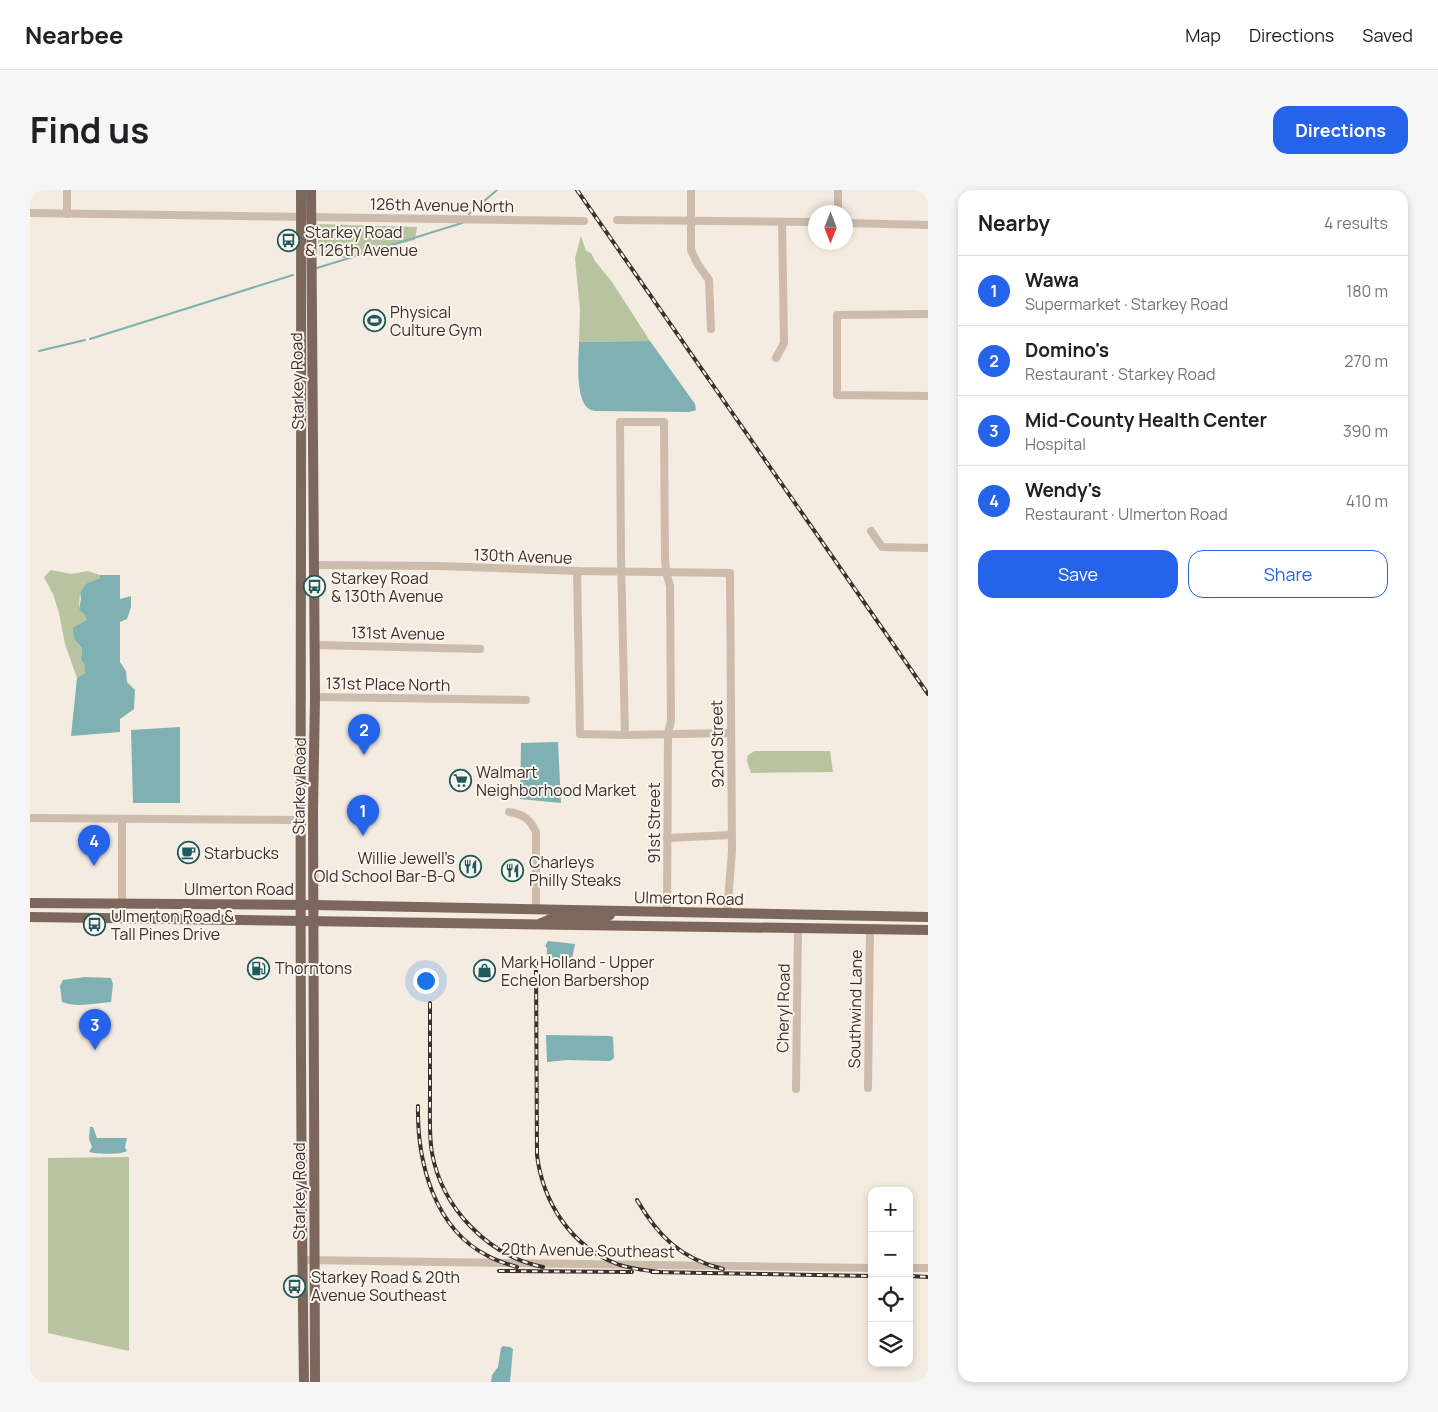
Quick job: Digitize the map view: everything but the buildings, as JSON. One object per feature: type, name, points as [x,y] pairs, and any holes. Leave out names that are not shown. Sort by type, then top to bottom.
[{"type":"main road","name":"Starkey Road","points":[[301,190],[306,217],[315,645],[315,1382]]},
{"type":"main road","name":"Starkey Road","points":[[304,1382],[301,921],[302,516],[306,217],[311,190]]},
{"type":"main road","points":[[302,516],[305,520],[305,551],[314,565],[302,577]]},
{"type":"main road","points":[[301,729],[315,748]]},
{"type":"main road","name":"Ulmerton Road","points":[[30,903],[314,905],[928,917]]},
{"type":"main road","points":[[498,924],[504,918],[521,917],[536,909]]},
{"type":"main road","points":[[538,925],[553,918],[605,918],[618,911]]},
{"type":"main road","points":[[645,926],[657,919],[713,920],[727,914]]},
{"type":"main road","name":"Ulmerton Road","points":[[30,917],[928,930]]},
{"type":"main road","points":[[798,928],[813,922],[891,922],[896,921],[897,917]]},
{"type":"street","points":[[67,190],[67,214]]},
{"type":"street","points":[[691,190],[691,250],[697,264],[709,280],[711,329]]},
{"type":"street","points":[[838,190],[838,205]]},
{"type":"street","name":"126th Avenue North","points":[[30,213],[584,221]]},
{"type":"street","points":[[617,220],[808,222]]},
{"type":"street","points":[[776,358],[784,343],[782,222]]},
{"type":"street","points":[[853,223],[928,225]]},
{"type":"street","points":[[928,314],[837,315],[837,395],[928,396]]},
{"type":"street","name":"91st Street","points":[[622,571],[620,422],[664,422],[666,572],[670,586],[671,721],[668,733],[667,913]]},
{"type":"street","points":[[871,531],[882,547],[928,548]]},
{"type":"street","name":"130th Avenue","points":[[314,565],[730,573]]},
{"type":"street","points":[[577,571],[580,734],[730,733]]},
{"type":"street","points":[[622,571],[625,735]]},
{"type":"street","name":"92nd Street","points":[[727,914],[732,851],[730,573]]},
{"type":"street","name":"131st Avenue","points":[[315,645],[480,649]]},
{"type":"street","name":"131st Place North","points":[[315,697],[526,700]]},
{"type":"street","points":[[509,812],[525,816],[536,832],[536,909]]},
{"type":"street","points":[[30,818],[301,820]]},
{"type":"street","points":[[122,820],[122,904]]},
{"type":"street","points":[[667,838],[731,835]]},
{"type":"street","name":"Cheryl Road","points":[[796,1089],[798,928]]},
{"type":"street","name":"Southwind Lane","points":[[868,1088],[870,929]]},
{"type":"street","name":"20th Avenue Southeast","points":[[303,1260],[868,1268]]},
{"type":"street","points":[[913,1268],[928,1268]]},
{"type":"green space","points":[[317,224],[417,227],[415,240],[345,258],[319,255]]},
{"type":"green space","points":[[581,236],[586,251],[591,253],[612,282],[650,341],[579,342],[580,310],[575,258]]},
{"type":"green space","points":[[51,570],[71,574],[88,571],[100,575],[100,578],[87,583],[80,592],[79,610],[87,620],[74,639],[82,648],[81,659],[85,666],[85,673],[77,678],[65,644],[53,594],[44,577]]},
{"type":"green space","points":[[755,751],[830,751],[833,772],[751,773],[747,761],[748,755]]},
{"type":"green space","points":[[129,1157],[129,1351],[48,1333],[48,1158]]},
{"type":"water","points":[[650,341],[695,404],[696,410],[689,412],[596,411],[586,406],[580,389],[578,368],[579,342]]},
{"type":"water","points":[[100,575],[120,575],[120,599],[131,596],[131,607],[127,619],[120,622],[120,662],[126,671],[127,682],[135,690],[134,709],[120,719],[120,732],[71,736],[77,678],[85,673],[85,666],[81,659],[82,648],[74,639],[73,628],[87,620],[79,610],[80,592],[87,583],[100,578]]},
{"type":"water","points":[[180,727],[180,803],[133,803],[131,730]]},
{"type":"water","points":[[558,742],[561,803],[520,799],[521,743]]},
{"type":"water","points":[[548,941],[575,944],[572,959],[547,958],[547,948],[545,946]]},
{"type":"water","points":[[85,977],[111,978],[113,984],[111,1002],[80,1005],[62,1002],[60,986],[63,980]]},
{"type":"water","points":[[546,1035],[613,1037],[614,1058],[610,1061],[567,1060],[547,1062]]},
{"type":"water","points":[[90,1127],[93,1127],[97,1138],[127,1138],[125,1147],[127,1151],[114,1154],[89,1152],[92,1147],[89,1139]]},
{"type":"water","points":[[503,1346],[513,1349],[510,1382],[491,1382],[492,1375],[498,1367]]},
{"type":"waterway","points":[[469,214],[497,190]]},
{"type":"waterway","points":[[317,268],[462,223]]},
{"type":"waterway","points":[[90,339],[293,275]]},
{"type":"waterway","points":[[39,351],[85,340]]},
{"type":"railway","points":[[577,190],[928,694]]},
{"type":"railway","points":[[536,961],[537,1155],[540,1173],[546,1190],[562,1221],[586,1246],[617,1264],[659,1272]]},
{"type":"railway","points":[[430,1003],[430,1133],[437,1173],[457,1210],[486,1241],[523,1261],[543,1267]]},
{"type":"railway","points":[[418,1106],[421,1149],[425,1171],[432,1192],[442,1211],[454,1229],[469,1244],[491,1258],[517,1267]]},
{"type":"railway","points":[[637,1200],[653,1225],[672,1244],[695,1259],[723,1269]]},
{"type":"railway","points":[[499,1271],[632,1272]]},
{"type":"railway","points":[[652,1272],[868,1276]]},
{"type":"railway","points":[[913,1276],[928,1277]]},
{"type":"place","name":"Starkey Road & 126th Avenue","points":[[289,241]]},
{"type":"place","name":"Physical Culture Gym","points":[[374,321]]},
{"type":"place","name":"Starkey Road & 130th Avenue","points":[[315,587]]},
{"type":"place","name":"Domino's","points":[[364,755]]},
{"type":"place","name":"Walmart Neighborhood Market","points":[[460,781]]},
{"type":"place","name":"Wawa","points":[[363,836]]},
{"type":"place","name":"Starbucks","points":[[188,853]]},
{"type":"place","name":"Wendy's","points":[[94,866]]},
{"type":"place","name":"Willie Jewell’s Old School Bar-B-Q","points":[[471,867]]},
{"type":"place","name":"Charleys Philly Steaks","points":[[513,871]]},
{"type":"place","name":"Ulmerton Road & Tall Pines Drive","points":[[95,925]]},
{"type":"place","name":"Thorntons","points":[[259,968]]},
{"type":"place","name":"Mark Holland - Upper Echelon Barbershop","points":[[485,971]]},
{"type":"place","name":"Mid-County Health Center","points":[[95,1050]]},
{"type":"place","name":"Starkey Road & 20th Avenue Southeast","points":[[295,1286]]}]
